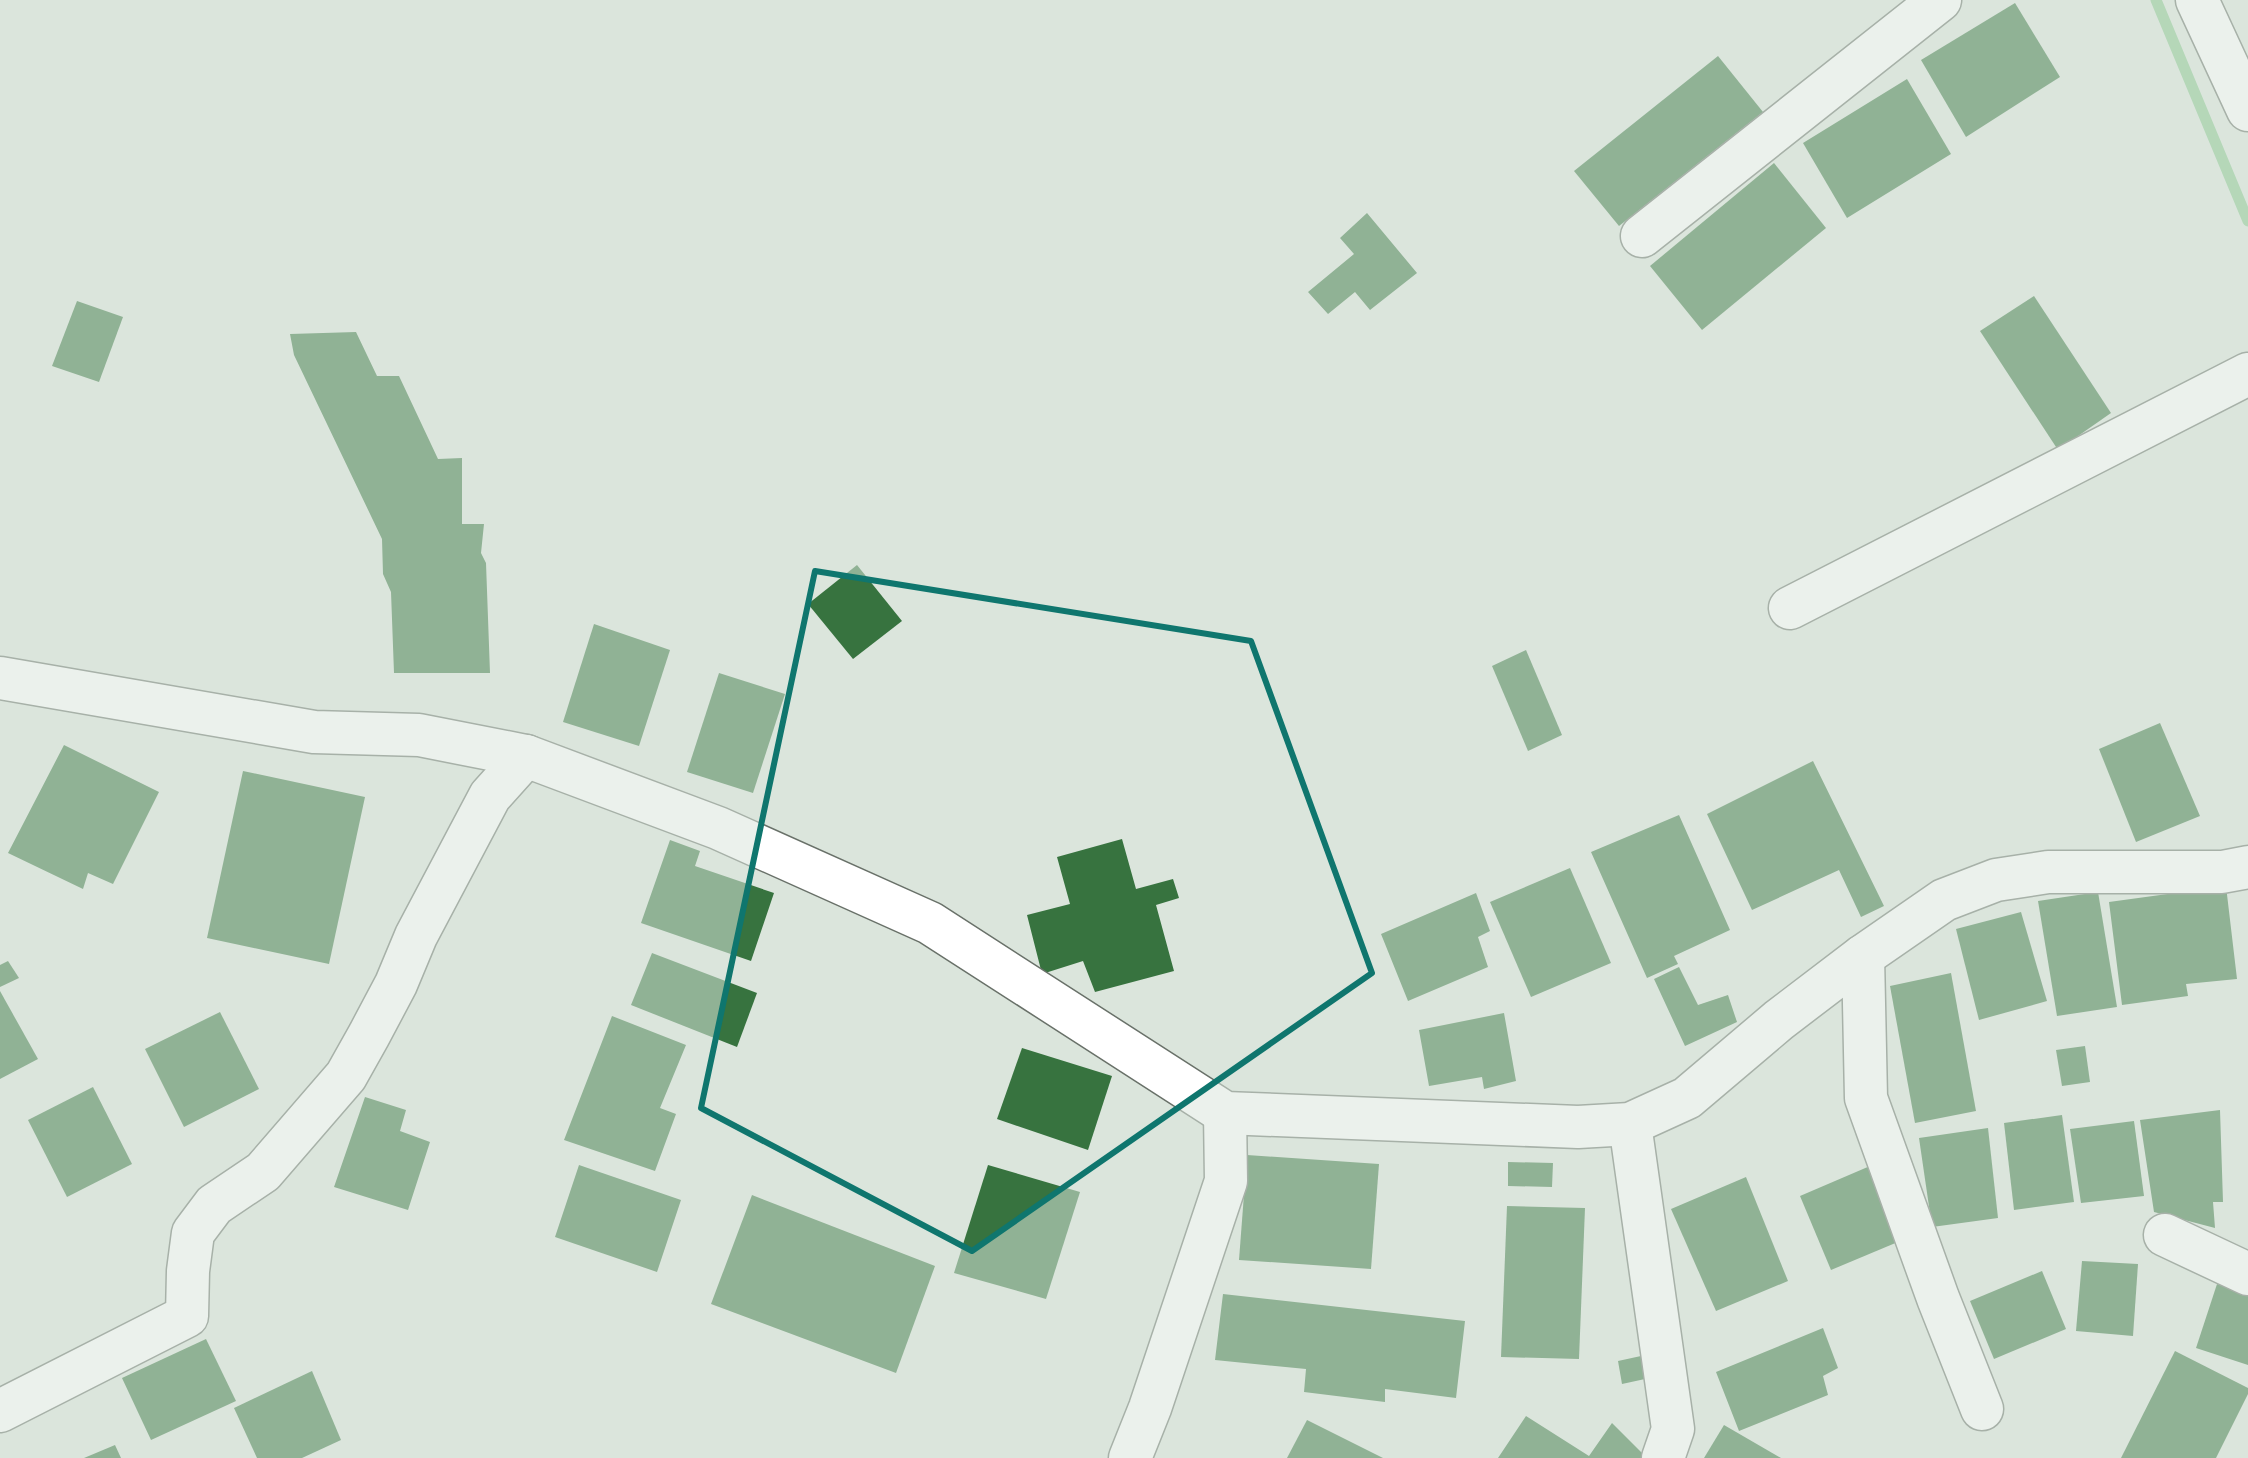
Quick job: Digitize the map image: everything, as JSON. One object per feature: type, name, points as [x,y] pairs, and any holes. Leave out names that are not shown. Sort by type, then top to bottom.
[{"type":"street","points":[[1642,236],[1940,0]]},
{"type":"street","points":[[2197,0],[2248,110]]},
{"type":"street","points":[[1790,608],[2248,374]]},
{"type":"street","points":[[0,678],[314,732],[419,735],[526,756],[718,828],[930,923],[1225,1113],[1578,1127],[1630,1124],[1687,1098],[1779,1020],[1944,900],[1996,880],[2048,872],[2222,872],[2248,867]]},
{"type":"street","points":[[0,1411],[187,1316],[193,1233],[214,1205],[263,1172],[346,1076],[490,796],[526,756]]},
{"type":"street","points":[[1863,956],[1866,1098],[1938,1298],[1982,1409]]},
{"type":"street","points":[[1130,1458],[1150,1408],[1226,1181],[1225,1113]]},
{"type":"street","points":[[1630,1124],[1673,1429],[1663,1458]]},
{"type":"street","points":[[2165,1235],[2248,1274]]},
{"type":"highlighted area","points":[[815,571],[1251,641],[1372,973],[972,1251],[701,1108]]},
{"type":"building","points":[[2015,3],[2060,77],[1966,137],[1921,60]]},
{"type":"building","points":[[1718,56],[1763,112],[1619,226],[1574,171]]},
{"type":"building","points":[[1907,79],[1951,154],[1847,218],[1803,143]]},
{"type":"building","points":[[1774,163],[1826,228],[1702,330],[1650,266]]},
{"type":"building","points":[[1367,213],[1417,273],[1370,310],[1355,292],[1328,314],[1308,292],[1354,254],[1340,238]]},
{"type":"building","points":[[2034,296],[2111,413],[2058,450],[1980,331]]},
{"type":"building","points":[[77,301],[123,317],[99,382],[52,366]]},
{"type":"building","points":[[356,332],[377,376],[399,376],[438,459],[462,458],[462,524],[484,524],[481,553],[486,563],[490,673],[394,673],[391,592],[383,574],[382,539],[294,355],[290,334]]},
{"type":"building","points":[[857,565],[902,621],[853,659],[808,604]]},
{"type":"building","points":[[594,624],[670,650],[639,746],[563,722]]},
{"type":"building","points":[[1526,650],[1562,735],[1528,751],[1492,666]]},
{"type":"building","points":[[719,673],[785,694],[753,793],[687,772]]},
{"type":"building","points":[[2160,723],[2200,816],[2136,842],[2099,749]]},
{"type":"building","points":[[64,745],[159,792],[113,884],[88,873],[83,889],[8,853]]},
{"type":"building","points":[[1813,761],[1884,906],[1861,917],[1839,870],[1752,910],[1707,814]]},
{"type":"building","points":[[243,771],[365,797],[329,964],[207,938]]},
{"type":"building","points":[[1679,815],[1730,930],[1674,956],[1678,964],[1647,978],[1591,852]]},
{"type":"building","points":[[1122,839],[1136,889],[1173,879],[1179,898],[1156,905],[1174,971],[1095,992],[1083,961],[1042,974],[1027,915],[1070,904],[1057,857]]},
{"type":"building","points":[[670,840],[700,851],[695,866],[774,893],[751,961],[641,923]]},
{"type":"building","points":[[1570,868],[1611,963],[1531,997],[1490,902]]},
{"type":"building","points":[[2226,886],[2237,979],[2186,984],[2188,996],[2122,1005],[2109,902]]},
{"type":"building","points":[[2098,892],[2117,1007],[2057,1016],[2038,901]]},
{"type":"building","points":[[1476,893],[1490,931],[1478,937],[1488,967],[1408,1001],[1381,934]]},
{"type":"building","points":[[2021,912],[2047,1001],[1979,1020],[1956,929]]},
{"type":"building","points":[[652,953],[757,993],[737,1047],[631,1005]]},
{"type":"building","points":[[8,961],[19,978],[0,987],[0,965]]},
{"type":"building","points":[[1679,967],[1698,1005],[1728,995],[1737,1022],[1685,1046],[1654,979]]},
{"type":"building","points":[[1951,973],[1976,1111],[1915,1123],[1890,986]]},
{"type":"building","points":[[0,991],[38,1059],[0,1079]]},
{"type":"building","points":[[220,1012],[259,1089],[184,1127],[145,1049]]},
{"type":"building","points":[[1504,1013],[1516,1081],[1484,1089],[1482,1077],[1429,1086],[1419,1030]]},
{"type":"building","points":[[612,1016],[686,1045],[660,1108],[676,1114],[655,1171],[564,1140]]},
{"type":"building","points":[[2085,1046],[2090,1082],[2062,1086],[2056,1050]]},
{"type":"building","points":[[1022,1048],[1112,1076],[1088,1150],[997,1119]]},
{"type":"building","points":[[93,1087],[132,1164],[67,1197],[28,1120]]},
{"type":"building","points":[[365,1097],[406,1110],[400,1131],[430,1142],[408,1210],[334,1187]]},
{"type":"building","points":[[2220,1110],[2223,1202],[2213,1202],[2215,1228],[2154,1212],[2140,1120]]},
{"type":"building","points":[[2062,1115],[2074,1202],[2014,1210],[2004,1123]]},
{"type":"building","points":[[2134,1121],[2144,1196],[2081,1203],[2070,1129]]},
{"type":"building","points":[[1988,1128],[1998,1218],[1932,1227],[1919,1138]]},
{"type":"building","points":[[1247,1155],[1379,1164],[1371,1269],[1239,1260]]},
{"type":"building","points":[[1508,1162],[1553,1163],[1552,1187],[1508,1186]]},
{"type":"building","points":[[1877,1163],[1905,1239],[1831,1270],[1800,1196]]},
{"type":"building","points":[[579,1165],[681,1200],[657,1272],[555,1237]]},
{"type":"building","points":[[988,1165],[1080,1192],[1046,1299],[954,1273]]},
{"type":"building","points":[[1746,1177],[1788,1281],[1716,1311],[1671,1209]]},
{"type":"building","points":[[752,1195],[935,1266],[896,1373],[711,1304]]},
{"type":"building","points":[[1507,1206],[1585,1208],[1579,1359],[1501,1357]]},
{"type":"building","points":[[2082,1261],[2138,1264],[2133,1336],[2076,1331]]},
{"type":"building","points":[[2042,1271],[2066,1329],[1994,1359],[1970,1301]]},
{"type":"building","points":[[2217,1284],[2248,1294],[2248,1365],[2196,1348]]},
{"type":"building","points":[[1223,1294],[1465,1321],[1456,1398],[1385,1389],[1385,1402],[1304,1392],[1306,1369],[1215,1360]]},
{"type":"building","points":[[1823,1328],[1838,1368],[1823,1376],[1828,1395],[1739,1431],[1716,1372]]},
{"type":"building","points":[[206,1339],[236,1401],[151,1440],[122,1378]]},
{"type":"building","points":[[2175,1351],[2248,1388],[2248,1394],[2216,1458],[2121,1458]]},
{"type":"building","points":[[1641,1356],[1645,1379],[1622,1384],[1618,1361]]},
{"type":"building","points":[[312,1371],[341,1440],[302,1458],[257,1458],[234,1408]]},
{"type":"building","points":[[1526,1416],[1589,1456],[1612,1423],[1647,1458],[1498,1458]]},
{"type":"building","points":[[1307,1420],[1383,1458],[1287,1458]]},
{"type":"building","points":[[1724,1425],[1781,1458],[1704,1458]]},
{"type":"building","points":[[115,1445],[121,1458],[84,1458]]},
{"type":"waterway","points":[[2156,0],[2248,221]]}]
